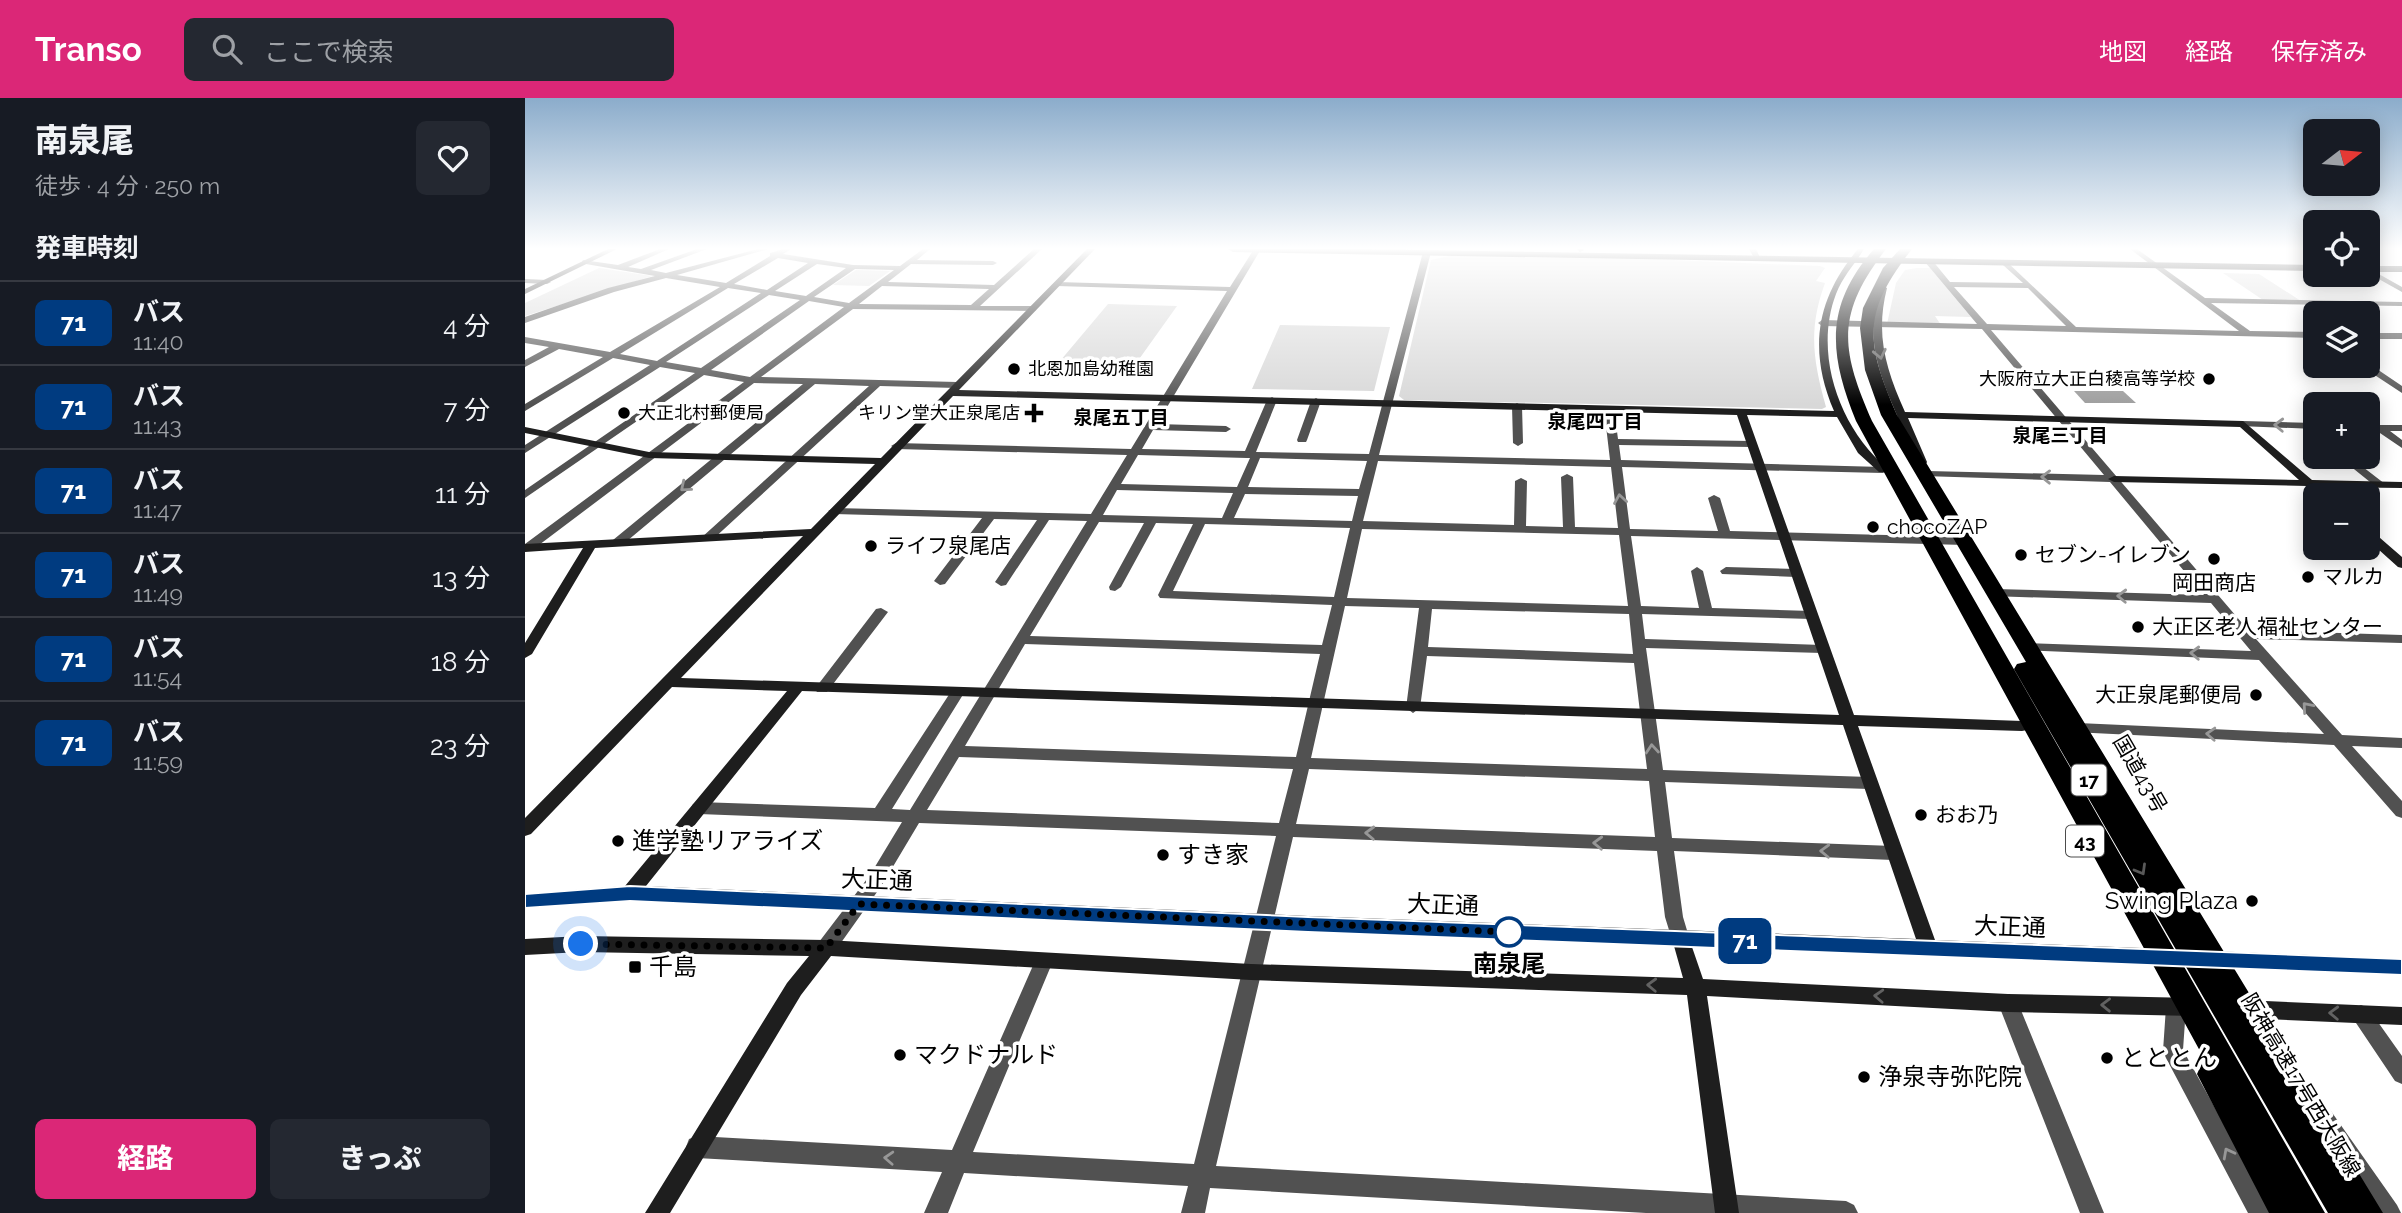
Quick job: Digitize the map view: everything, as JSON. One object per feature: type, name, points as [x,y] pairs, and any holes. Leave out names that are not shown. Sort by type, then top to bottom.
[{"type":"highway","name":"43","points":[[1836,301],[1833,334],[1840,387],[1864,438],[2288,1213]]},
{"type":"highway","name":"17","points":[[1847,301],[1842,319],[1843,361],[1859,410],[2106,857],[2308,1213]]},
{"type":"highway","name":"阪神高速17号西大阪線","points":[[1862,301],[1856,321],[1859,363],[1868,390],[1910,471],[2141,870],[2347,1213]]},
{"type":"highway","name":"国道43号","points":[[1874,301],[1865,332],[1870,368],[1878,392],[1901,438],[1927,474],[1995,593],[2366,1213]]},
{"type":"street","points":[[525,320],[585,301]]},
{"type":"street","points":[[525,408],[699,301]]},
{"type":"street","points":[[525,450],[753,301]]},
{"type":"street","points":[[525,495],[804,301]]},
{"type":"street","points":[[820,301],[851,306],[1032,309]]},
{"type":"street","points":[[526,548],[857,301]]},
{"type":"street","points":[[973,308],[981,301]]},
{"type":"street","points":[[525,829],[881,461],[1040,301]]},
{"type":"street","points":[[657,1213],[794,989],[859,904],[914,818],[1226,301]]},
{"type":"street","points":[[1193,1213],[1302,765],[1364,493],[1415,301]]},
{"type":"street","points":[[1830,301],[1822,323],[1828,378],[1842,414],[1860,448],[1883,470]]},
{"type":"street","points":[[1880,301],[1877,326],[1881,361],[1927,474],[2309,483]]},
{"type":"street","points":[[1963,301],[2263,656],[2402,812]]},
{"type":"street","points":[[2044,301],[2075,330]]},
{"type":"street","points":[[2205,301],[2249,334]]},
{"type":"street","points":[[2255,301],[2402,304]]},
{"type":"street","points":[[1822,323],[2303,335]]},
{"type":"street","points":[[2380,336],[2402,336]]},
{"type":"street","points":[[525,341],[751,380],[877,383],[1168,398],[1842,414]]},
{"type":"street","points":[[525,364],[557,346]]},
{"type":"street","points":[[2380,375],[2402,390]]},
{"type":"street","points":[[617,543],[813,382]]},
{"type":"street","points":[[707,538],[877,383]]},
{"type":"street","points":[[1227,520],[1272,400]]},
{"type":"street","points":[[1303,440],[1316,401]]},
{"type":"street","points":[[1517,407],[1518,443]]},
{"type":"street","points":[[1609,409],[1614,465],[1674,917],[1696,987],[1727,1210]]},
{"type":"street","points":[[1741,412],[1868,783],[1928,948]]},
{"type":"street","points":[[1902,415],[2303,426]]},
{"type":"street","points":[[2243,424],[2309,483]]},
{"type":"street","points":[[1150,427],[1226,429]]},
{"type":"street","points":[[2380,428],[2402,428]]},
{"type":"street","points":[[525,430],[649,455],[881,461]]},
{"type":"street","points":[[2380,432],[2402,445]]},
{"type":"street","points":[[1612,442],[1751,444]]},
{"type":"street","points":[[896,446],[1883,470]]},
{"type":"street","points":[[2360,469],[2378,483]]},
{"type":"street","points":[[1567,477],[1569,530]]},
{"type":"street","points":[[1520,528],[1521,481]]},
{"type":"street","points":[[2380,484],[2402,485]]},
{"type":"street","points":[[1114,487],[1364,493]]},
{"type":"street","points":[[1714,498],[1725,536]]},
{"type":"street","points":[[834,511],[1965,541]]},
{"type":"street","points":[[940,582],[991,515]]},
{"type":"street","points":[[1002,582],[1047,516]]},
{"type":"street","points":[[1115,587],[1152,519]]},
{"type":"street","points":[[1201,520],[1165,596],[1811,615]]},
{"type":"street","points":[[526,548],[814,532]]},
{"type":"street","points":[[526,649],[591,545]]},
{"type":"street","points":[[2380,545],[2402,564]]},
{"type":"street","points":[[1697,570],[1706,611]]},
{"type":"street","points":[[1726,571],[1796,573]]},
{"type":"street","points":[[1995,593],[2215,599]]},
{"type":"street","points":[[1413,708],[1426,604]]},
{"type":"street","points":[[823,689],[881,612]]},
{"type":"street","points":[[2245,634],[2402,639]]},
{"type":"street","points":[[1021,640],[1329,650]]},
{"type":"street","points":[[1639,643],[1822,649]]},
{"type":"street","points":[[2028,647],[2263,656]]},
{"type":"street","points":[[1420,651],[1641,659]]},
{"type":"street","points":[[666,682],[2022,726]]},
{"type":"street","points":[[630,893],[797,688]]},
{"type":"street","points":[[879,816],[957,692]]},
{"type":"street","points":[[2078,728],[2402,743]]},
{"type":"street","points":[[954,751],[1868,783]]},
{"type":"street","points":[[699,808],[1893,853]]},
{"type":"street","name":"大正通","points":[[525,901],[630,893],[2402,967]]},
{"type":"street","points":[[525,947],[581,944],[826,948],[1251,972],[1696,987],[2008,1003],[2176,1007],[2250,1022],[2361,1014],[2402,1016]]},
{"type":"street","points":[[936,1213],[1044,961]]},
{"type":"street","points":[[2008,1003],[2092,1213]]},
{"type":"street","points":[[2176,1007],[2173,1051],[2261,1213]]},
{"type":"street","points":[[2361,1014],[2402,1074]]},
{"type":"street","points":[[2250,1022],[2340,1139],[2389,1213]]},
{"type":"street","points":[[697,1147],[1727,1210],[1846,1213]]},
{"type":"shaded area","points":[[529,301],[573,301],[525,316],[525,303]]},
{"type":"shaded area","points":[[1421,301],[1820,301],[1814,345],[1826,407],[1822,409],[1404,400],[1399,396]]},
{"type":"shaded area","points":[[1892,301],[1958,301],[1971,317],[1935,316],[1941,325],[1887,324]]},
{"type":"shaded area","points":[[1108,304],[1177,306],[1132,369],[1055,367]]},
{"type":"shaded area","points":[[1280,325],[1390,327],[1374,391],[1252,389]]},
{"type":"shaded area","points":[[2074,391],[2123,391],[2136,403],[2085,403]]},
{"type":"bus line","name":"71","points":[[525,901],[630,893],[1308,924],[2402,967]]},
{"type":"place","name":"北恩加島幼稚園","points":[[1014,369]]},
{"type":"place","name":"大阪府立大正白稜高等学校","points":[[2209,379]]},
{"type":"place","name":"大正北村郵便局","points":[[624,413]]},
{"type":"place","name":"キリン堂大正泉尾店","points":[[1034,413]]},
{"type":"place","name":"chocoZAP","points":[[1873,527]]},
{"type":"place","name":"ライフ泉尾店","points":[[871,546]]},
{"type":"place","name":"セブン-イレブン","points":[[2021,555]]},
{"type":"place","name":"岡田商店","points":[[2214,559]]},
{"type":"place","name":"マルカ","points":[[2308,577]]},
{"type":"place","name":"大正区老人福祉センター","points":[[2138,627]]},
{"type":"place","name":"大正泉尾郵便局","points":[[2256,695]]},
{"type":"place","name":"おお乃","points":[[1921,815]]},
{"type":"place","name":"進学塾リアライズ","points":[[618,841]]},
{"type":"place","name":"すき家","points":[[1163,855]]},
{"type":"place","name":"Swing Plaza","points":[[2252,901]]},
{"type":"place","name":"南泉尾","points":[[1509,932]]},
{"type":"place","name":"千島","points":[[635,967]]},
{"type":"place","name":"マクドナルド","points":[[900,1055]]},
{"type":"place","name":"とととん","points":[[2107,1058]]},
{"type":"place","name":"浄泉寺弥陀院","points":[[1864,1077]]},
{"type":"district","name":"泉尾五丁目","points":[[1121,417]]},
{"type":"district","name":"泉尾四丁目","points":[[1595,421]]},
{"type":"district","name":"泉尾三丁目","points":[[2060,435]]},
{"type":"route","points":[[581,944],[826,948],[859,904],[1509,932]]}]
